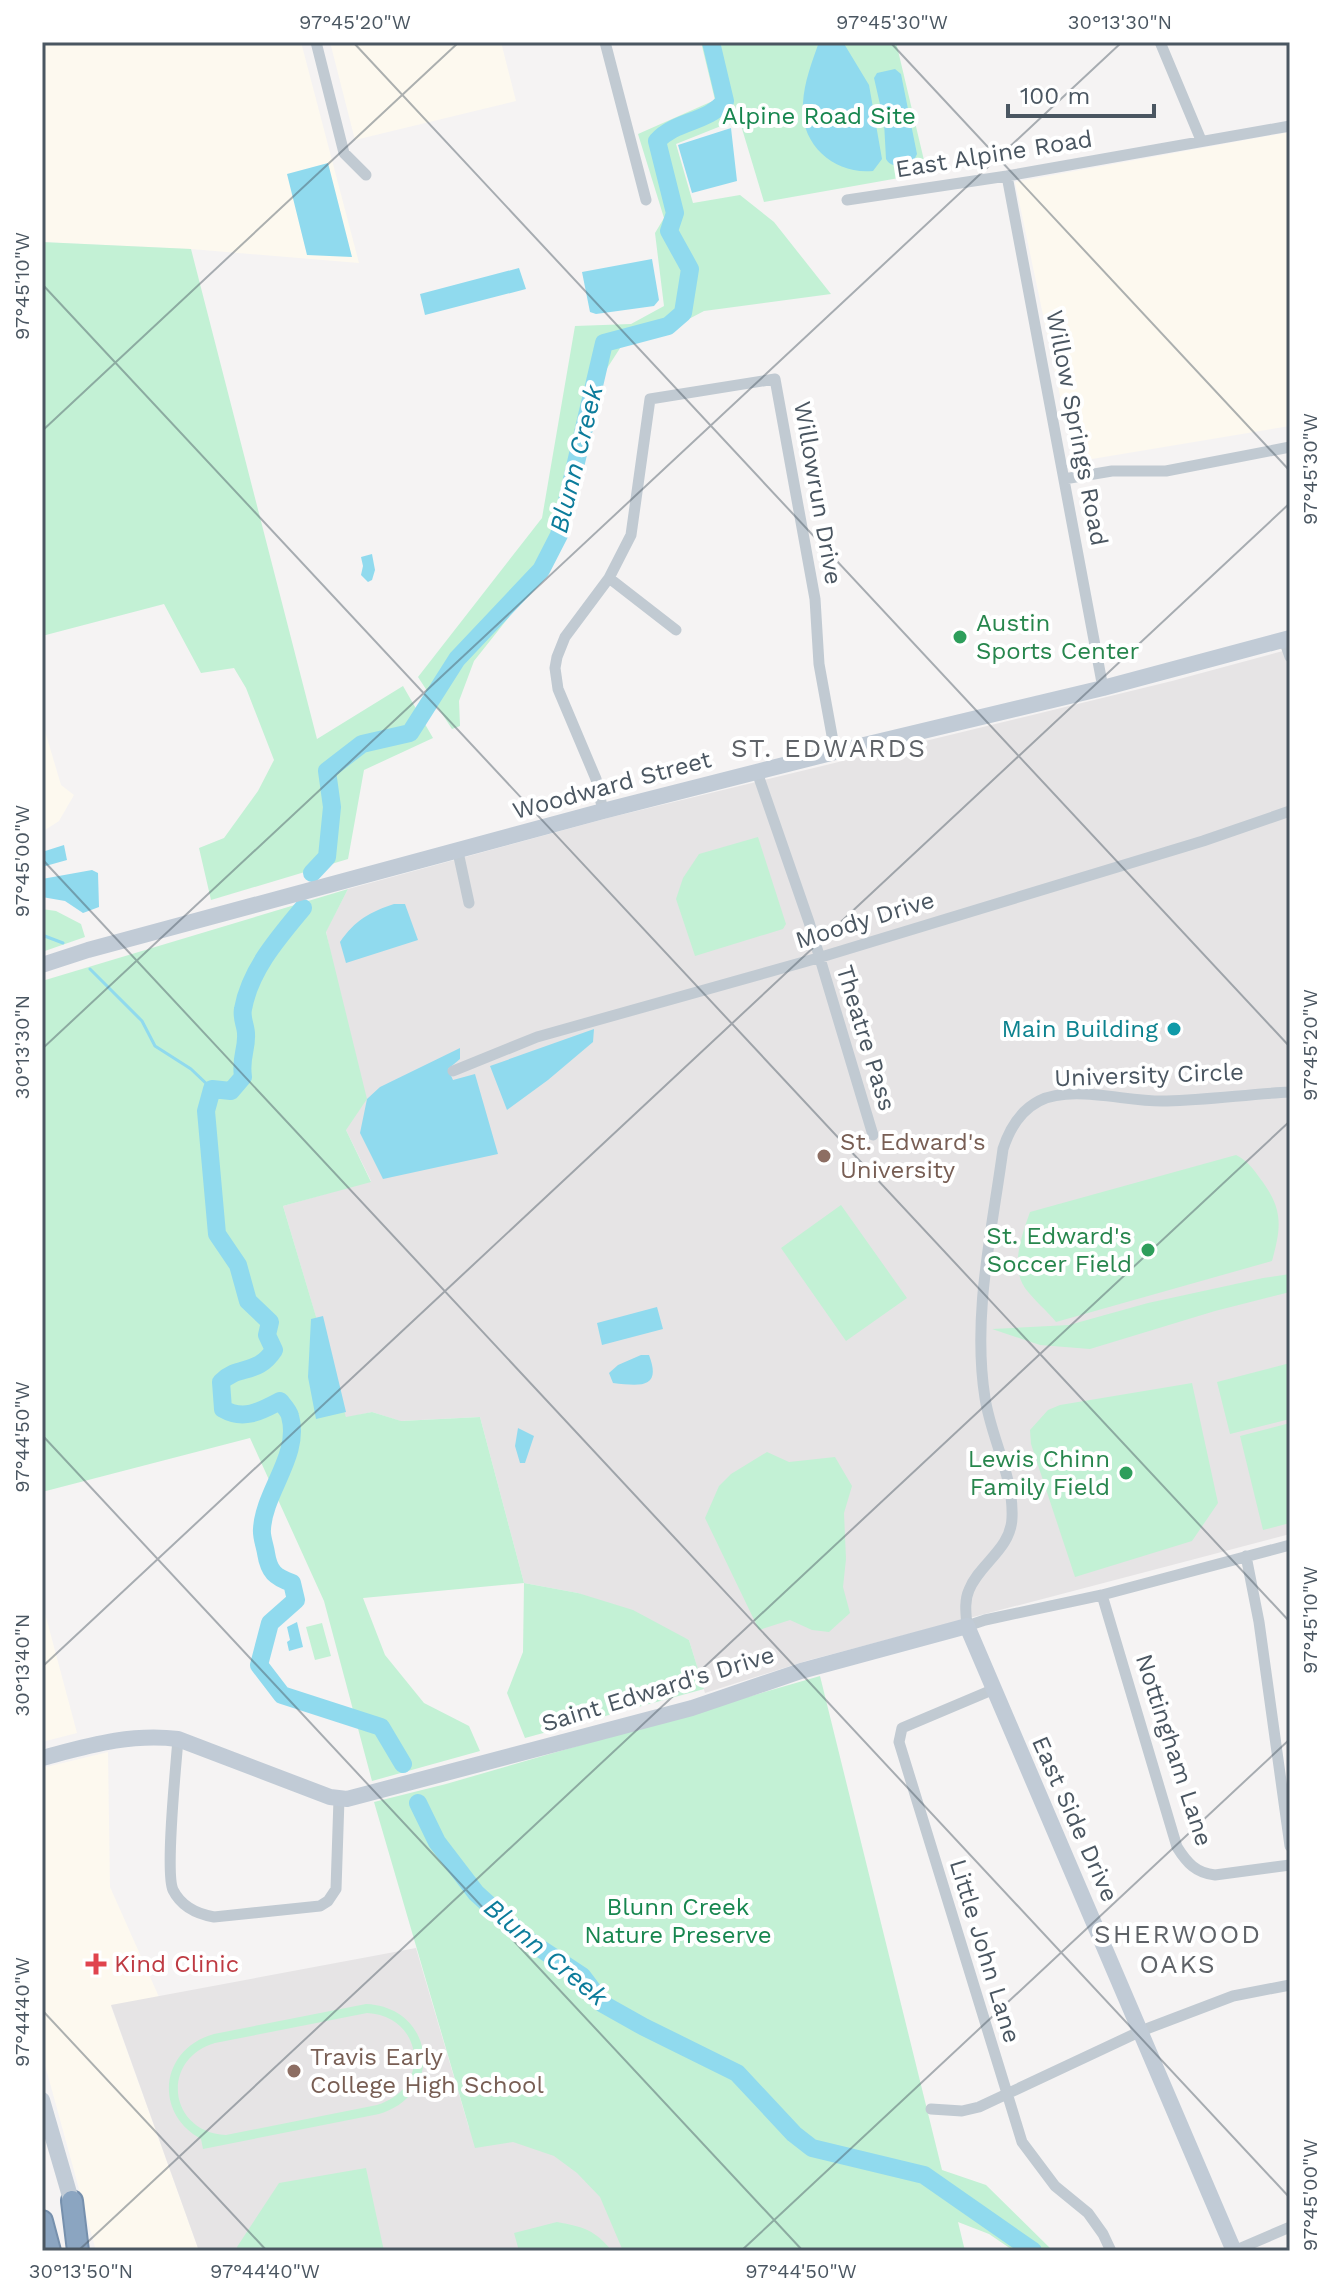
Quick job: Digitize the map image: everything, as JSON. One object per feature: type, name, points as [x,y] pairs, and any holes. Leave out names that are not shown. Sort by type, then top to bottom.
[{"type":"highway","points":[[72,2201],[78,2251]]},
{"type":"highway","points":[[42,2221],[50,2251]]},
{"type":"street","points":[[316,42],[344,153],[366,175]]},
{"type":"street","points":[[605,42],[646,200]]},
{"type":"street","points":[[1160,42],[1201,140]]},
{"type":"street","name":"East Alpine Road","points":[[847,200],[1007,176],[1290,126]]},
{"type":"street","name":"Willow Springs Road","points":[[1007,176],[1103,688]]},
{"type":"street","name":"Willowrun Drive","points":[[603,811],[596,779],[558,689],[555,668],[565,637],[609,578],[631,535],[650,399],[775,379],[815,599],[819,664],[835,752]]},
{"type":"street","points":[[1064,479],[1112,471],[1166,471],[1290,447]]},
{"type":"street","points":[[609,578],[676,630]]},
{"type":"street","points":[[1287,639],[1290,657]]},
{"type":"street","name":"Woodward Street","points":[[42,965],[603,811],[1103,688],[1287,639]]},
{"type":"street","name":"Theatre Pass","points":[[757,772],[787,854],[873,1135]]},
{"type":"street","name":"Moody Drive","points":[[453,1071],[552,1032],[818,958],[1203,841],[1290,811]]},
{"type":"street","points":[[458,852],[469,903]]},
{"type":"street","name":"University Circle","points":[[967,1626],[966,1599],[969,1589],[1000,1551],[1012,1520],[1005,1470],[985,1400],[980,1324],[1003,1149],[1008,1133],[1024,1112],[1038,1101],[1059,1094],[1164,1101],[1290,1092]]},
{"type":"street","name":"Saint Edward's Drive","points":[[339,1799],[406,1785],[646,1721],[801,1671],[985,1620],[1102,1595],[1290,1545]]},
{"type":"street","points":[[1246,1556],[1259,1622],[1290,1846]]},
{"type":"street","name":"Nottingham Lane","points":[[1102,1595],[1177,1847],[1184,1859],[1204,1874],[1215,1875],[1290,1865]]},
{"type":"street","name":"East Side Drive","points":[[967,1626],[1234,2251]]},
{"type":"street","name":"Little John Lane","points":[[992,1690],[902,1728],[899,1742],[1005,2095],[1022,2142],[1055,2186],[1088,2213],[1111,2251]]},
{"type":"street","points":[[42,1758],[128,1737],[178,1739],[339,1799],[336,1889],[328,1901],[320,1906],[214,1917],[203,1915],[185,1904],[171,1884],[178,1739]]},
{"type":"street","points":[[931,2109],[962,2111],[979,2107],[1141,2031],[1233,1996],[1290,1985]]},
{"type":"street","points":[[42,2100],[87,2251]]},
{"type":"street","points":[[1234,2251],[1290,2227]]},
{"type":"shaded area","points":[[42,42],[301,42],[359,263],[191,249],[42,242]]},
{"type":"shaded area","points":[[330,42],[501,42],[516,101],[355,140]]},
{"type":"shaded area","points":[[1290,132],[1290,426],[1074,462],[1015,182]]},
{"type":"shaded area","name":"St. Edward's University","points":[[1290,649],[1290,1534],[806,1661],[705,1693],[689,1640],[578,1593],[524,1583],[480,1417],[400,1421],[372,1412],[346,1418],[283,1206],[371,1181],[346,1130],[336,981],[326,931],[348,889],[608,818],[1172,681]]},
{"type":"shaded area","points":[[42,721],[61,785],[74,795],[59,821],[42,832]]},
{"type":"shaded area","points":[[42,1602],[77,1733],[42,1742]]},
{"type":"shaded area","points":[[108,1752],[110,1887],[159,1997],[111,2006],[199,2251],[96,2251],[42,2054],[42,1768]]},
{"type":"shaded area","name":"Travis Early College High School","points":[[416,1948],[469,2128],[600,2102],[643,2251],[199,2251],[111,2005]]},
{"type":"green space","name":"Alpine Road Site","points":[[701,42],[896,42],[927,173],[764,202],[740,122],[676,144],[693,203],[740,195],[774,222],[831,294],[704,311],[666,331],[624,342],[604,373],[565,529],[544,573],[474,661],[459,701],[460,726],[452,729],[418,677],[542,518],[575,326],[631,324],[664,306],[655,233],[664,218],[638,134],[715,100]]},
{"type":"green space","points":[[42,242],[191,249],[317,739],[403,686],[433,738],[364,770],[348,859],[211,900],[199,848],[224,838],[258,791],[274,760],[246,688],[234,668],[201,673],[164,604],[42,636]]},
{"type":"green space","points":[[758,837],[786,924],[783,929],[695,956],[676,899],[683,878],[699,854]]},
{"type":"green space","points":[[348,889],[326,932],[367,1099],[346,1130],[371,1182],[283,1206],[346,1417],[372,1412],[401,1421],[480,1417],[524,1583],[363,1598],[385,1655],[424,1703],[469,1726],[480,1751],[372,1781],[324,1601],[250,1438],[42,1492],[42,981]]},
{"type":"green space","points":[[42,909],[56,911],[81,924],[85,937],[42,952]]},
{"type":"green space","name":"St. Edward's Soccer Field","points":[[1236,1155],[1254,1170],[1273,1198],[1279,1227],[1272,1261],[1056,1322],[1025,1288],[1018,1270],[1018,1260],[1030,1212]]},
{"type":"green space","points":[[841,1205],[907,1298],[846,1341],[781,1248]]},
{"type":"green space","points":[[1290,1274],[1290,1292],[1090,1349],[1040,1345],[992,1329],[1069,1325],[1148,1303]]},
{"type":"green space","points":[[1290,1363],[1290,1419],[1230,1434],[1217,1382]]},
{"type":"green space","name":"Lewis Chinn Family Field","points":[[1192,1383],[1218,1503],[1192,1541],[1075,1577],[1031,1444],[1030,1430],[1048,1410],[1060,1405]]},
{"type":"green space","points":[[1290,1423],[1290,1523],[1263,1530],[1240,1436]]},
{"type":"green space","points":[[767,1452],[789,1462],[835,1457],[852,1486],[844,1513],[846,1559],[843,1587],[850,1613],[829,1632],[812,1630],[790,1620],[759,1630],[705,1518],[719,1486],[731,1474]]},
{"type":"green space","points":[[524,1583],[578,1593],[633,1610],[689,1640],[704,1689],[525,1738],[507,1693],[523,1652]]},
{"type":"green space","points":[[322,1623],[331,1656],[315,1660],[306,1627]]},
{"type":"green space","name":"Blunn Creek Nature Preserve","points":[[820,1676],[942,2170],[986,2185],[1053,2251],[1014,2251],[989,2234],[958,2222],[965,2251],[623,2251],[600,2197],[577,2173],[554,2156],[513,2142],[475,2148],[374,1802]]},
{"type":"green space","points":[[366,2004],[389,2009],[406,2020],[418,2035],[423,2053],[422,2072],[415,2089],[400,2104],[379,2114],[203,2149],[201,2139],[186,2128],[175,2114],[169,2082],[182,2053],[214,2034]],"holes":[[[367,2013],[386,2017],[400,2026],[410,2039],[414,2054],[413,2070],[407,2084],[395,2097],[377,2105],[226,2135],[207,2131],[192,2122],[183,2109],[178,2094],[179,2078],[185,2064],[197,2051],[215,2043]]]},
{"type":"green space","points":[[366,2168],[384,2251],[238,2251],[237,2247],[279,2183]]},
{"type":"green space","points":[[557,2222],[588,2230],[612,2251],[519,2251],[514,2233]]},
{"type":"water","points":[[819,42],[843,42],[869,85],[882,159],[873,171],[845,168],[833,162],[813,144],[807,131],[803,118],[804,95]]},
{"type":"water","points":[[895,69],[901,74],[917,154],[908,167],[894,165],[886,159],[884,122],[874,78],[877,73]]},
{"type":"water","points":[[731,128],[737,181],[692,193],[678,145]]},
{"type":"water","points":[[328,163],[352,257],[307,255],[287,174]]},
{"type":"water","points":[[652,259],[659,300],[654,306],[596,314],[590,312],[582,272]]},
{"type":"water","points":[[519,268],[526,289],[425,315],[420,294]]},
{"type":"water","points":[[372,554],[375,570],[372,580],[368,582],[361,575],[361,557]]},
{"type":"water","points":[[64,845],[67,860],[42,867],[42,852]]},
{"type":"water","points":[[92,870],[98,873],[99,907],[83,913],[65,901],[42,897],[42,879]]},
{"type":"water","points":[[394,904],[405,904],[418,940],[346,963],[340,942],[346,934],[364,918]]},
{"type":"water","points":[[594,1029],[593,1042],[507,1110],[490,1066]]},
{"type":"water","points":[[460,1048],[460,1059],[448,1069],[453,1080],[475,1074],[498,1154],[383,1179],[360,1133],[367,1099],[380,1087]]},
{"type":"water","points":[[657,1307],[663,1329],[602,1345],[597,1323]]},
{"type":"water","points":[[323,1316],[346,1412],[316,1419],[308,1377],[311,1319]]},
{"type":"water","points":[[641,1355],[649,1355],[653,1374],[650,1380],[632,1385],[613,1383],[609,1373],[618,1365]]},
{"type":"water","points":[[518,1428],[534,1436],[525,1463],[520,1463],[515,1446]]},
{"type":"water","points":[[297,1622],[303,1647],[289,1651],[287,1627]]},
{"type":"waterway","name":"Blunn Creek","points":[[312,873],[327,857],[332,807],[327,771],[362,744],[410,733],[457,659],[541,570],[559,535],[604,343],[668,326],[683,313],[690,269],[669,231],[675,213],[657,141],[673,129],[709,114],[725,101],[711,42]]},
{"type":"waterway","name":"Blunn Creek","points":[[303,908],[266,955],[247,995],[243,1012],[246,1034],[243,1077],[231,1091],[212,1089],[206,1111],[217,1234],[238,1265],[248,1301],[270,1322],[267,1335],[274,1350],[255,1367],[234,1373],[221,1382],[223,1409],[245,1414],[280,1401],[290,1416],[292,1430],[287,1459],[264,1515],[262,1532],[271,1569],[277,1576],[292,1583],[296,1600],[270,1623],[259,1665],[282,1695],[381,1727],[403,1764]]},
{"type":"waterway","points":[[42,935],[63,943]]},
{"type":"waterway","points":[[90,969],[142,1021],[155,1046],[191,1069],[212,1089]]},
{"type":"waterway","name":"Blunn Creek","points":[[418,1803],[437,1842],[476,1893],[529,1941],[582,1976],[603,2004],[737,2073],[794,2134],[812,2148],[924,2175],[1033,2251]]},
{"type":"place","name":"Austin Sports Center","points":[[960,637]]},
{"type":"place","name":"Main Building","points":[[1174,1029]]},
{"type":"place","name":"St. Edward's University","points":[[824,1156]]},
{"type":"place","name":"St. Edward's Soccer Field","points":[[1148,1250]]},
{"type":"place","name":"Lewis Chinn Family Field","points":[[1126,1473]]},
{"type":"place","name":"Kind Clinic","points":[[96,1964]]},
{"type":"place","name":"Travis Early College High School","points":[[294,2071]]},
{"type":"district","name":"ST. EDWARDS","points":[[829,748]]},
{"type":"district","name":"SHERWOOD OAKS","points":[[1178,1949]]}]
